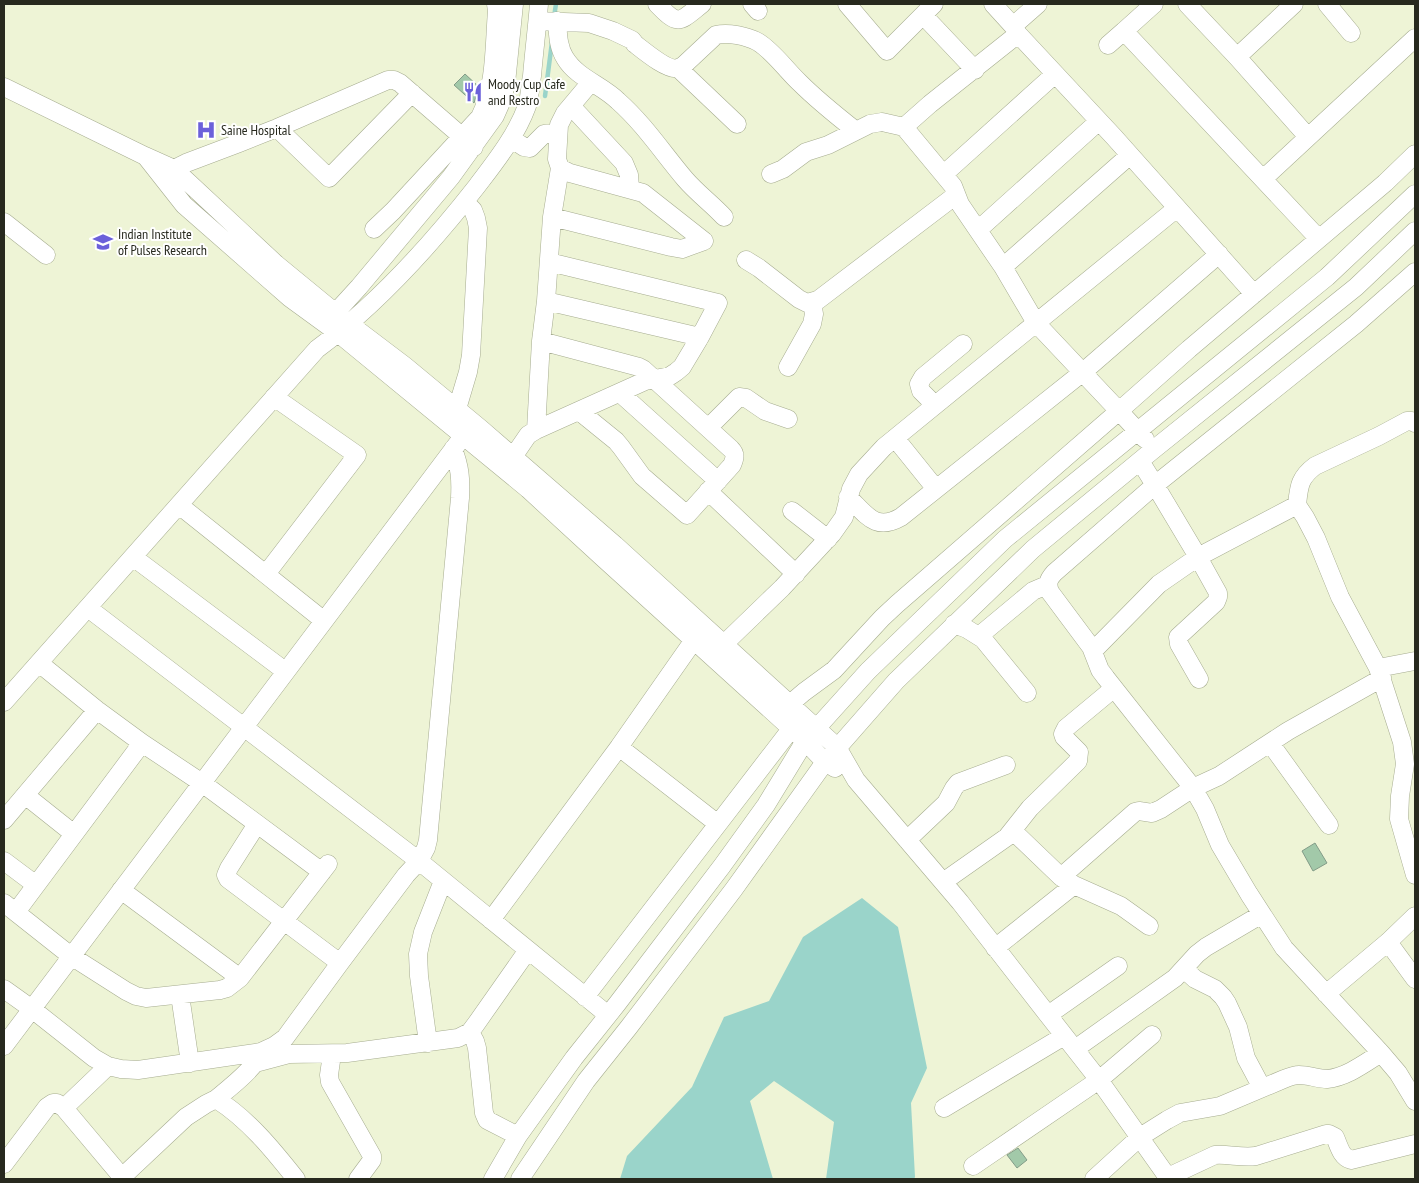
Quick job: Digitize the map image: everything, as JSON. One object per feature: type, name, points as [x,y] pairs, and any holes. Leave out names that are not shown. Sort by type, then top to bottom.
[{"type":"street","points":[[4,702],[317,349],[337,323],[359,287],[451,177],[489,95],[496,4]]},
{"type":"street","points":[[374,229],[495,116],[502,100],[506,83],[514,4]]},
{"type":"street","points":[[649,5],[677,20],[685,18],[702,4]]},
{"type":"street","points":[[846,4],[887,51],[929,9],[974,70]]},
{"type":"street","points":[[993,4],[1254,294]]},
{"type":"street","points":[[904,127],[974,70],[1015,30],[1038,4]]},
{"type":"street","points":[[1108,45],[1154,4]]},
{"type":"street","points":[[1187,4],[1308,137]]},
{"type":"street","points":[[1237,57],[1294,4]]},
{"type":"street","points":[[1326,4],[1351,33]]},
{"type":"street","points":[[337,323],[380,296],[465,202],[516,134],[528,104],[538,12],[557,21],[589,22],[613,31],[632,40],[665,64],[678,68],[686,64],[716,35],[722,33],[756,41],[770,52],[800,83],[856,131]]},
{"type":"street","points":[[557,21],[559,44],[565,59],[591,82],[617,99],[653,138],[689,183],[724,217]]},
{"type":"street","points":[[1124,31],[1319,239]]},
{"type":"street","points":[[1263,179],[1415,38]]},
{"type":"street","points":[[678,68],[737,124]]},
{"type":"street","points":[[944,174],[1055,74]]},
{"type":"street","points":[[174,169],[277,128],[388,80],[400,83],[412,92],[468,142]]},
{"type":"street","points":[[536,430],[541,340],[546,301],[552,217],[560,168],[556,159],[559,125],[561,118],[591,82]]},
{"type":"street","points":[[4,87],[174,169],[337,323],[463,436],[700,634],[724,644],[837,747],[856,780],[943,882],[1099,1080],[1168,1178],[1215,1155],[1256,1156],[1326,1134],[1336,1137],[1343,1155],[1352,1160],[1415,1144]]},
{"type":"street","points":[[277,128],[329,178],[412,92]]},
{"type":"street","points":[[571,106],[624,163],[629,175],[630,188]]},
{"type":"street","points":[[978,230],[1099,121]]},
{"type":"street","points":[[771,174],[806,152],[828,145],[876,122],[887,122],[904,127],[953,186],[960,204],[1003,267],[1036,323],[1138,430],[1153,450]]},
{"type":"street","points":[[512,139],[524,147],[530,148],[544,134],[558,133]]},
{"type":"street","points":[[790,704],[834,670],[897,604],[1189,349],[1385,183],[1415,154]]},
{"type":"street","points":[[1003,267],[1130,155]]},
{"type":"street","points":[[145,156],[184,205],[290,298],[337,323],[405,366],[457,409]]},
{"type":"street","points":[[552,217],[671,248],[682,248],[704,241],[649,196],[630,188],[570,173],[560,168]]},
{"type":"street","points":[[493,1179],[518,1136],[574,1058],[722,866],[766,805],[804,741],[868,671],[1005,539],[1327,277],[1415,194]]},
{"type":"street","points":[[746,260],[799,299],[808,303],[812,302],[818,300],[956,195]]},
{"type":"street","points":[[4,1164],[48,1107],[52,1103],[57,1103],[64,1108],[121,1178],[186,1117],[216,1099],[258,1057],[284,1038],[406,875],[419,861],[426,848],[460,498],[461,475],[459,465],[463,436],[457,409],[471,355],[478,242],[476,218],[473,210],[465,202]]},
{"type":"street","points":[[724,644],[796,574],[828,539],[844,517],[848,497],[859,474],[878,453],[1178,208]]},
{"type":"street","points":[[4,222],[46,255]]},
{"type":"street","points":[[520,1179],[586,1081],[734,889],[824,762],[896,681],[1033,549],[1356,287],[1415,230]]},
{"type":"street","points":[[848,497],[877,522],[885,524],[901,518],[1083,372],[1220,254]]},
{"type":"street","points":[[513,456],[528,436],[536,430],[653,378],[670,376],[676,372],[682,367],[718,303],[549,262]]},
{"type":"street","points":[[1415,272],[1356,324],[1155,485],[1054,573],[1049,578],[1047,585],[1050,592],[1093,651],[1100,670],[1193,788],[1205,809],[1220,845],[1284,948],[1382,1053],[1398,1073],[1415,1101]]},
{"type":"street","points":[[546,301],[700,337]]},
{"type":"street","points":[[788,367],[812,324],[814,314],[812,302]]},
{"type":"street","points":[[541,340],[639,367],[708,428],[734,453],[735,457],[732,465],[687,514],[642,476],[621,447],[579,411]]},
{"type":"street","points":[[936,405],[921,391],[918,384],[923,377],[963,344]]},
{"type":"street","points":[[620,393],[713,486],[796,574]]},
{"type":"street","points":[[708,428],[739,396],[746,398],[765,411],[788,419]]},
{"type":"street","points":[[266,574],[357,456],[274,397]]},
{"type":"street","points":[[1415,423],[1412,421],[1407,422],[1315,466],[1302,478],[1299,485],[1297,505],[1306,517],[1344,606],[1380,673],[1404,752],[1405,764],[1399,811],[1400,826],[1411,840],[1415,875]]},
{"type":"street","points":[[463,436],[513,456],[614,545],[824,762],[856,780]]},
{"type":"street","points":[[4,1046],[463,436]]},
{"type":"street","points":[[895,438],[936,489]]},
{"type":"street","points":[[1140,461],[1218,593],[1216,602],[1178,638],[1179,644],[1198,679]]},
{"type":"street","points":[[179,505],[323,620]]},
{"type":"street","points":[[1093,651],[1159,584],[1198,557],[1297,505]]},
{"type":"street","points":[[792,511],[828,539]]},
{"type":"street","points":[[133,558],[285,671]]},
{"type":"street","points":[[979,636],[1033,591],[1047,585]]},
{"type":"street","points":[[88,608],[419,861],[608,1015]]},
{"type":"street","points":[[954,624],[979,636],[1027,693]]},
{"type":"street","points":[[491,920],[700,634]]},
{"type":"street","points":[[995,948],[1068,881],[1135,812],[1139,811],[1148,814],[1156,811],[1193,788],[1219,776],[1380,673],[1415,661]]},
{"type":"street","points":[[39,663],[97,710],[142,743],[202,783],[257,824],[325,868],[240,978],[227,988],[146,998],[136,996],[71,956],[10,907],[36,885],[142,743]]},
{"type":"street","points":[[943,882],[1007,837],[1030,808],[1078,761],[1078,752],[1064,737],[1064,731],[1113,688]]},
{"type":"street","points":[[4,820],[97,710]]},
{"type":"street","points":[[585,997],[791,729]]},
{"type":"street","points":[[1270,743],[1329,825]]},
{"type":"street","points":[[618,748],[718,824]]},
{"type":"street","points":[[907,840],[946,803],[958,784],[1006,765]]},
{"type":"street","points":[[25,795],[74,834]]},
{"type":"street","points":[[257,824],[229,868],[226,875],[228,879],[340,963]]},
{"type":"street","points":[[1013,831],[1068,881],[1121,906],[1149,926]]},
{"type":"street","points":[[4,861],[36,885]]},
{"type":"street","points":[[428,1043],[418,954],[423,932],[443,881]]},
{"type":"street","points":[[121,890],[240,978]]},
{"type":"street","points":[[1075,1050],[1166,986],[1206,947],[1262,914]]},
{"type":"street","points":[[1326,994],[1388,942],[1415,916]]},
{"type":"street","points":[[1388,942],[1415,979]]},
{"type":"street","points":[[4,989],[94,1058],[108,1066],[138,1070],[190,1063],[299,1053],[347,1053],[458,1038],[470,1032],[528,950]]},
{"type":"street","points":[[1048,1015],[1118,966]]},
{"type":"street","points":[[1184,969],[1195,979],[1215,989],[1227,1003],[1238,1026],[1246,1058],[1262,1088]]},
{"type":"street","points":[[180,995],[190,1063]]},
{"type":"street","points":[[470,1032],[477,1048],[484,1113],[488,1120],[518,1136]]},
{"type":"street","points":[[973,1166],[1099,1080],[1152,1035]]},
{"type":"street","points":[[944,1108],[1064,1036]]},
{"type":"street","points":[[1094,1179],[1140,1137],[1180,1114],[1220,1106],[1292,1076],[1300,1075],[1319,1079],[1334,1078],[1350,1072],[1382,1053]]},
{"type":"street","points":[[332,1054],[328,1075],[330,1082],[372,1156],[372,1160],[358,1179]]},
{"type":"street","points":[[64,1108],[108,1066]]},
{"type":"street","points":[[216,1099],[242,1119],[276,1154],[296,1179]]},
{"type":"water","points":[[862,898],[898,927],[927,1068],[911,1103],[914,1179],[826,1179],[834,1122],[774,1081],[750,1101],[773,1179],[620,1179],[627,1156],[692,1087],[724,1017],[769,1001],[803,937]]},
{"type":"building","points":[[465,74],[479,87],[474,103],[454,85]]},
{"type":"building","points":[[1315,843],[1327,863],[1313,871],[1302,851]]},
{"type":"building","points":[[1018,1148],[1027,1160],[1017,1168],[1007,1155]]},
{"type":"waterway","points":[[554,17],[556,4]]},
{"type":"waterway","points":[[545,96],[552,42]]},
{"type":"place","name":"Moody Cup Cafe and Restro","points":[[473,92]]},
{"type":"place","name":"Saine Hospital","points":[[206,130]]},
{"type":"place","name":"Indian Institute of Pulses Research","points":[[103,242]]}]
